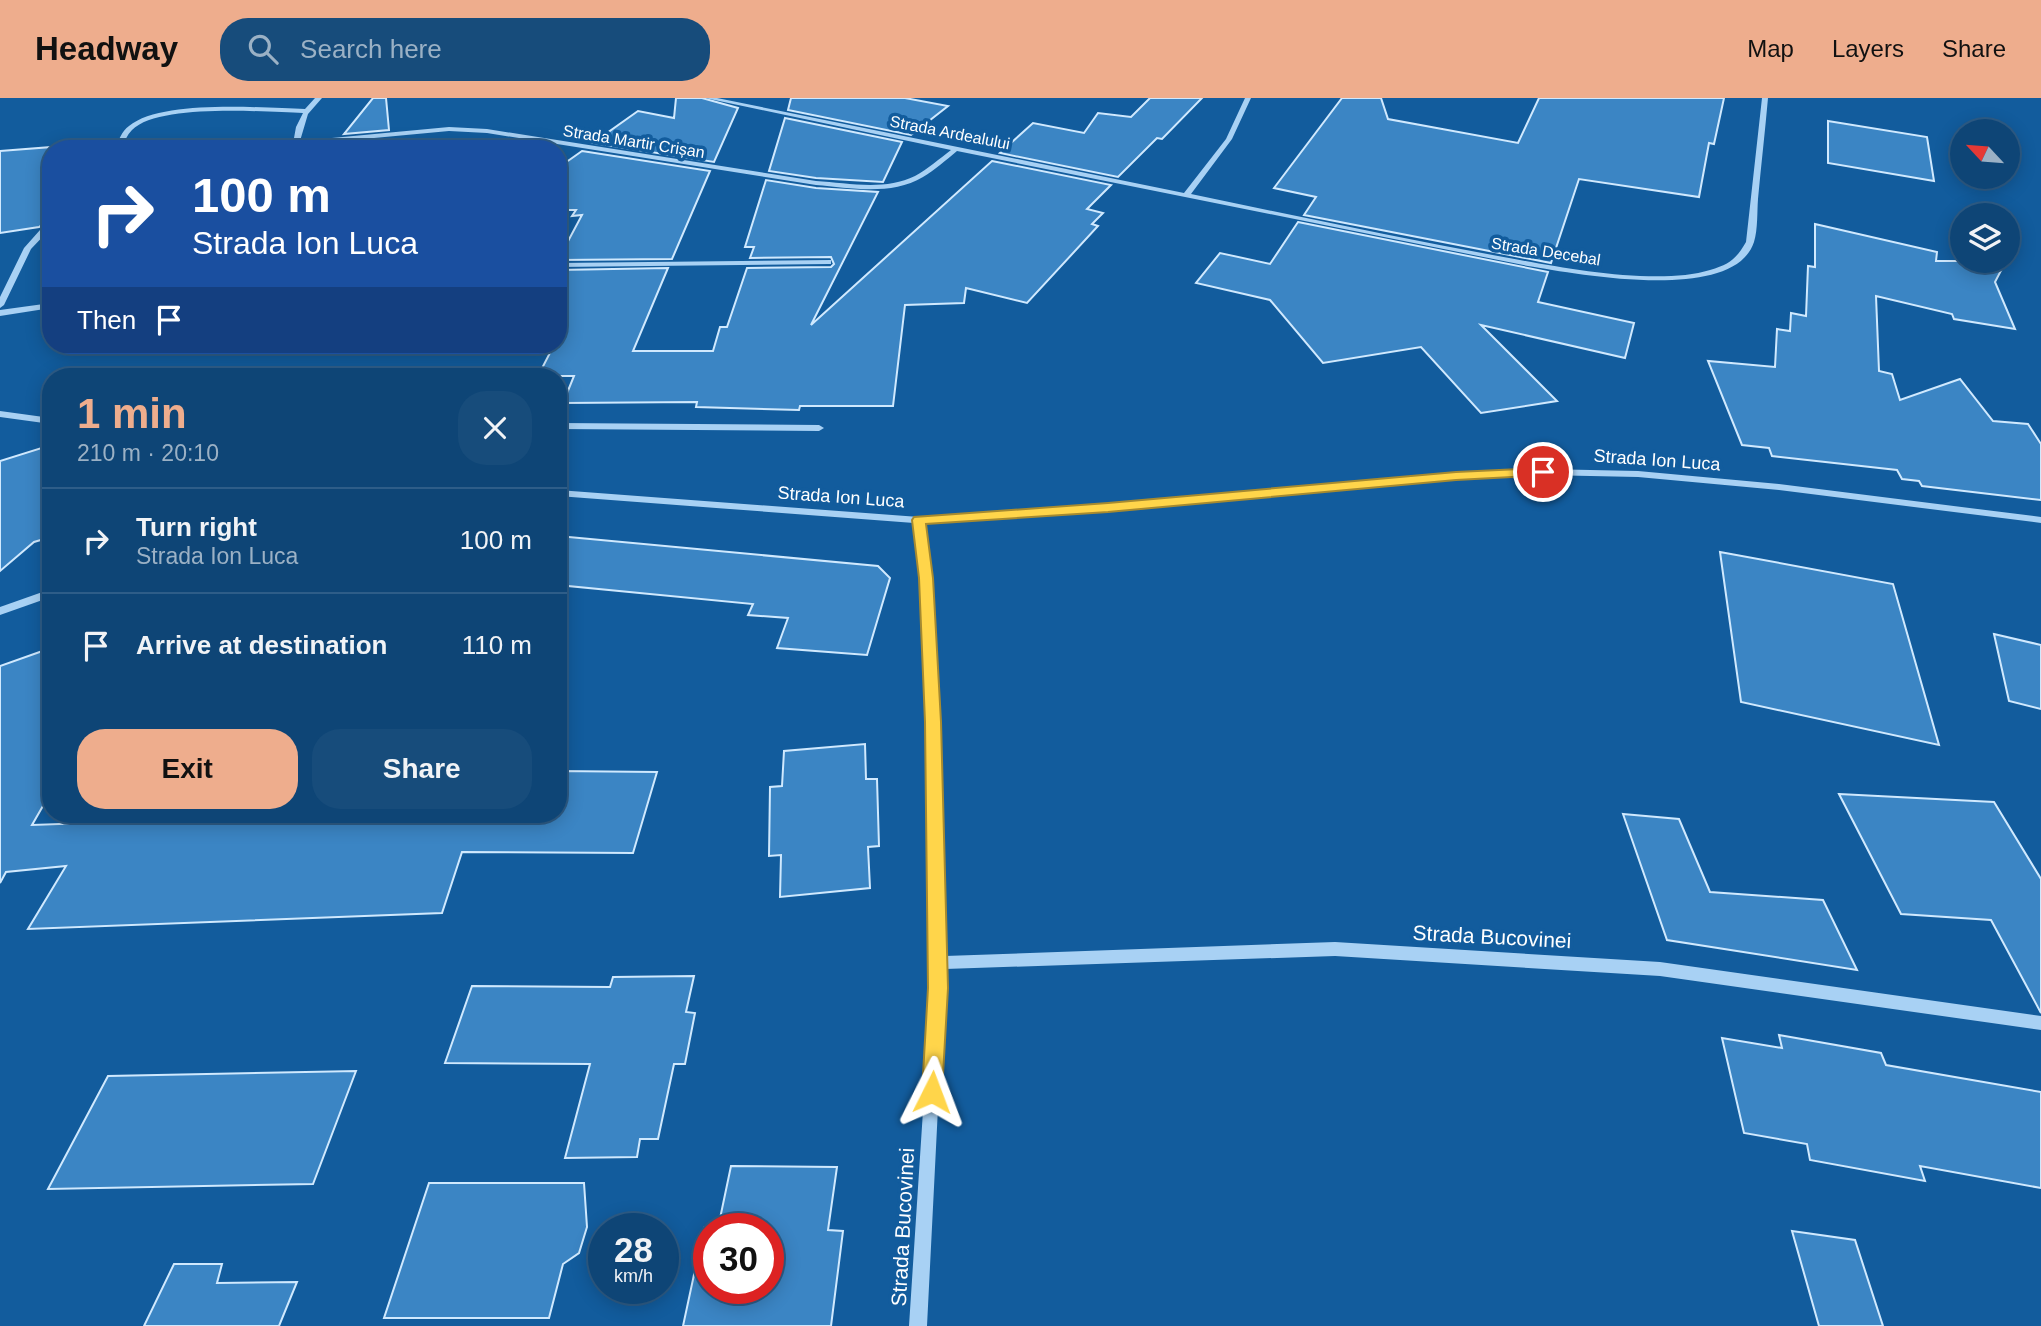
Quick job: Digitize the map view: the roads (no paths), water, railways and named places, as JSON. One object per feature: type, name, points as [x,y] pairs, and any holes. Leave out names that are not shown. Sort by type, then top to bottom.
[{"type":"street","name":"Strada Martir Crișan","points":[[297,140],[307,111],[320,98]]},
{"type":"street","name":"Strada Ardealului","points":[[708,98],[1187,194]]},
{"type":"street","points":[[1187,194],[1228,139],[1248,98]]},
{"type":"street","name":"Strada Decebal","points":[[1187,194],[1549,268],[1636,276],[1691,276],[1720,270],[1737,262],[1750,243],[1765,98]]},
{"type":"street","points":[[122,140],[129,127],[142,120],[175,111],[307,111]]},
{"type":"street","name":"Strada Martir Crișan","points":[[353,140],[449,130],[487,131],[544,140]]},
{"type":"street","name":"Strada Martir Crișan","points":[[567,144],[816,183],[868,186],[900,183],[917,178],[957,148]]},
{"type":"street","points":[[0,304],[28,248],[42,233]]},
{"type":"street","points":[[567,265],[828,262]]},
{"type":"street","points":[[0,313],[42,306]]},
{"type":"street","points":[[0,414],[42,420]]},
{"type":"street","points":[[567,426],[819,428]]},
{"type":"street","name":"Strada Ion Luca","points":[[567,494],[919,520],[1108,508],[1456,476],[1543,472],[1638,474],[1779,487],[2041,520]]},
{"type":"street","name":"Strada Bucovinei","points":[[919,520],[926,578],[933,722],[937,962],[919,1326]]},
{"type":"street","points":[[0,611],[42,596]]},
{"type":"street","name":"Strada Bucovinei","points":[[937,962],[1335,949],[1660,969],[2041,1023]]}]
